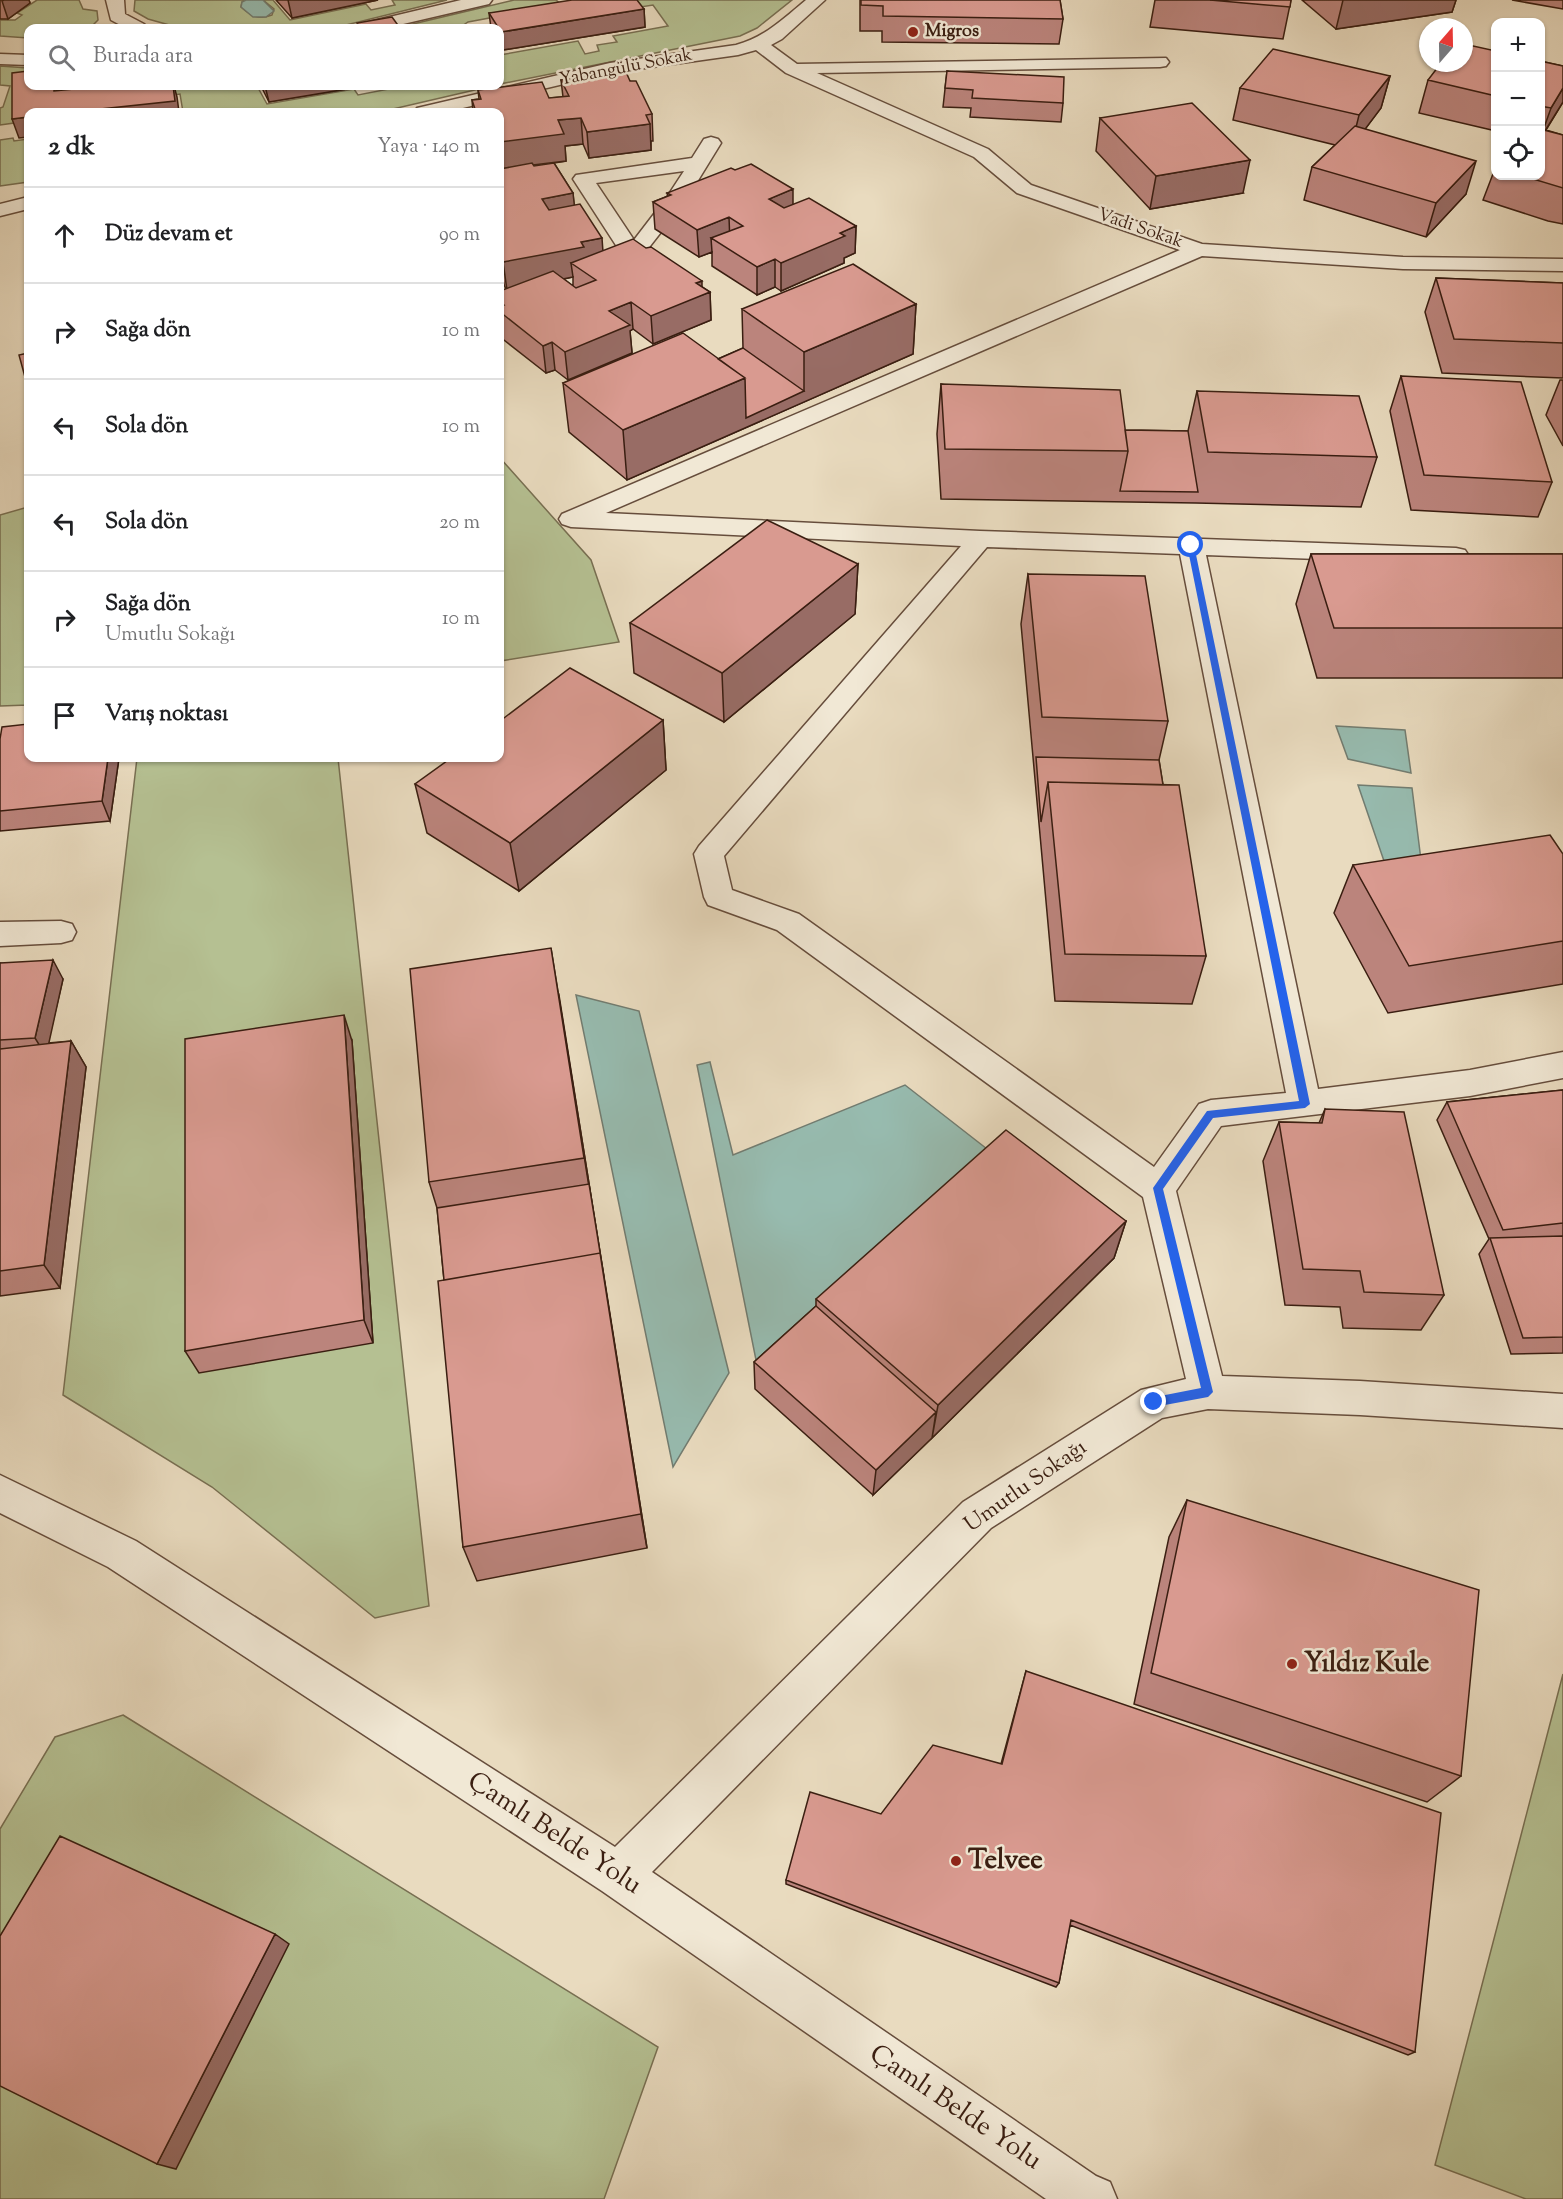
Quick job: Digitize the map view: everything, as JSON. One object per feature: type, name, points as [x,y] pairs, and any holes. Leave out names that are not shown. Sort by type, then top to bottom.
[{"type":"street","points":[[115,0],[117,16],[131,24]]},
{"type":"street","points":[[383,24],[483,0]]},
{"type":"street","name":"Yabangülü Sokak","points":[[441,108],[610,68],[759,44],[782,30],[816,0]]},
{"type":"street","name":"Vadi Sokak","points":[[759,44],[792,69],[981,153],[1024,189],[1199,250],[1402,263],[1563,265]]},
{"type":"street","points":[[0,59],[24,60]]},
{"type":"street","points":[[792,69],[1160,62]]},
{"type":"street","points":[[504,305],[564,286],[609,268],[633,255],[676,200],[711,143]]},
{"type":"street","points":[[633,255],[583,178],[699,163]]},
{"type":"street","points":[[2,214],[24,204]]},
{"type":"street","points":[[1199,250],[571,519],[980,539],[1482,557]]},
{"type":"street","points":[[980,539],[709,854],[719,897],[788,922],[1158,1188],[1208,1392]]},
{"type":"street","points":[[1191,545],[1305,1104]]},
{"type":"street","points":[[0,934],[61,932]]},
{"type":"street","points":[[1158,1188],[1210,1114],[1470,1083],[1563,1065]]},
{"type":"street","name":"Umutlu Sokağı","points":[[618,1875],[977,1515],[1154,1402],[1208,1392],[1360,1398],[1563,1411]]},
{"type":"street","name":"Çamlı Belde Yolu","points":[[0,1493],[122,1554],[618,1875],[1059,2180],[1093,2199]]},
{"type":"green space","points":[[37,0],[79,0],[83,9],[97,11],[98,20],[94,24],[24,24],[24,38],[0,36],[0,20],[15,20],[22,15],[17,13]]},
{"type":"green space","points":[[135,0],[246,0],[242,2],[241,7],[252,15],[263,17],[272,15],[274,9],[263,0],[273,0],[290,20],[366,4],[371,10],[395,5],[392,0],[447,0],[350,24],[166,24],[148,19],[134,11]]},
{"type":"green space","points":[[514,0],[556,0],[575,16],[504,28],[504,24],[494,24],[495,17],[465,24],[413,24]]},
{"type":"green space","points":[[627,0],[792,0],[757,28],[740,36],[504,83],[504,54],[578,41],[585,54],[599,51],[597,45],[617,42],[613,36],[668,26],[653,5],[634,8]]},
{"type":"green space","points":[[0,66],[24,68],[24,90],[26,90],[14,123],[0,125],[0,108],[3,107],[10,86],[0,85]]},
{"type":"green space","points":[[103,90],[259,90],[267,104],[348,90],[355,90],[358,95],[384,90],[475,90],[397,108],[182,108],[180,94],[101,104]]},
{"type":"green space","points":[[0,140],[24,140],[24,183],[0,186]]},
{"type":"green space","points":[[504,462],[591,560],[619,642],[504,660]]},
{"type":"green space","points":[[24,508],[24,705],[0,706],[0,515]]},
{"type":"green space","points":[[137,762],[338,762],[429,1606],[375,1618],[212,1487],[63,1395]]},
{"type":"green space","points":[[1563,1674],[1563,2199],[1526,2199],[1435,2165]]},
{"type":"green space","points":[[123,1715],[658,2047],[604,2199],[0,2199],[0,1829],[55,1737]]},
{"type":"water","points":[[263,0],[274,11],[266,17],[253,17],[241,7],[242,2]]},
{"type":"water","points":[[1336,726],[1405,730],[1411,773],[1348,759]]},
{"type":"water","points":[[1358,785],[1412,788],[1421,860],[1384,861]]},
{"type":"water","points":[[576,995],[639,1011],[729,1373],[673,1467]]},
{"type":"water","points":[[710,1062],[733,1155],[905,1085],[996,1156],[759,1375],[697,1065]]},
{"type":"building","points":[[572,0],[637,0],[644,9],[504,32],[504,24],[496,24],[489,13]]},
{"type":"building","points":[[861,0],[1060,0],[1063,19],[883,16],[883,6],[861,5]]},
{"type":"building","points":[[1210,0],[1291,0],[1290,7]]},
{"type":"building","points":[[392,17],[397,24],[358,24]]},
{"type":"building","points":[[1473,46],[1491,50],[1491,95],[1428,80],[1434,72],[1473,72]]},
{"type":"building","points":[[1273,49],[1390,76],[1359,115],[1240,88]]},
{"type":"building","points":[[1545,62],[1563,66],[1563,88],[1551,108],[1545,107]]},
{"type":"building","points":[[947,71],[1064,77],[1063,103],[972,98],[973,90],[945,88]]},
{"type":"building","points":[[24,72],[24,90],[174,90],[175,101],[109,108],[24,108],[24,118],[12,119],[12,73]]},
{"type":"building","points":[[626,72],[630,81],[636,81],[652,114],[646,115],[650,124],[587,132],[581,118],[558,120],[564,134],[504,142],[504,108],[475,108],[472,100],[481,99],[478,90],[504,90],[504,87],[542,82],[549,98],[569,96],[561,80]]},
{"type":"building","points":[[1192,103],[1250,160],[1156,176],[1100,118]]},
{"type":"building","points":[[1355,126],[1476,161],[1436,203],[1312,167]]},
{"type":"building","points":[[1545,130],[1563,135],[1563,188],[1536,180],[1545,180]]},
{"type":"building","points":[[532,163],[534,166],[554,163],[573,193],[542,199],[549,210],[580,204],[602,238],[581,242],[584,247],[504,262],[504,168]]},
{"type":"building","points":[[751,164],[793,189],[769,199],[784,208],[809,198],[856,226],[840,233],[845,236],[781,263],[775,259],[757,267],[711,238],[743,226],[729,217],[697,230],[653,202],[671,195],[667,193],[731,168],[735,170]]},
{"type":"building","points":[[633,239],[646,248],[651,247],[702,281],[696,283],[710,292],[651,316],[631,302],[609,311],[630,325],[565,352],[552,342],[543,346],[504,315],[504,289],[553,271],[576,288],[596,280],[571,263]]},
{"type":"building","points":[[853,264],[916,304],[804,352],[742,309]]},
{"type":"building","points":[[1436,278],[1563,283],[1563,343],[1454,339]]},
{"type":"building","points":[[683,333],[745,378],[623,430],[563,383]]},
{"type":"building","points":[[743,348],[804,391],[746,418],[745,378],[718,359]]},
{"type":"building","points":[[24,354],[24,373],[19,355]]},
{"type":"building","points":[[1401,376],[1521,382],[1552,482],[1424,475]]},
{"type":"building","points":[[941,384],[1120,390],[1128,451],[945,449]]},
{"type":"building","points":[[1197,391],[1359,396],[1377,457],[1208,452]]},
{"type":"building","points":[[1125,430],[1188,431],[1198,492],[1120,491],[1128,451]]},
{"type":"building","points":[[767,520],[858,564],[722,673],[630,623]]},
{"type":"building","points":[[1311,554],[1563,554],[1563,628],[1334,628]]},
{"type":"building","points":[[1028,574],[1145,576],[1168,721],[1042,717]]},
{"type":"building","points":[[570,668],[663,720],[510,843],[415,784],[445,762],[504,762],[504,718]]},
{"type":"building","points":[[24,724],[24,762],[107,762],[102,801],[0,811],[2,727]]},
{"type":"building","points":[[1036,757],[1159,760],[1163,785],[1048,782],[1041,822]]},
{"type":"building","points":[[1048,782],[1179,785],[1206,956],[1065,954]]},
{"type":"building","points":[[1550,835],[1563,854],[1563,941],[1409,966],[1353,865]]},
{"type":"building","points":[[551,948],[584,1158],[429,1182],[410,969]]},
{"type":"building","points":[[53,960],[35,1038],[0,1040],[0,963]]},
{"type":"building","points":[[344,1015],[364,1320],[185,1351],[185,1039]]},
{"type":"building","points":[[71,1041],[44,1265],[0,1271],[0,1049]]},
{"type":"building","points":[[1563,1090],[1563,1223],[1503,1230],[1447,1102]]},
{"type":"building","points":[[1325,1109],[1404,1112],[1444,1295],[1364,1292],[1360,1271],[1303,1269],[1279,1122],[1322,1123]]},
{"type":"building","points":[[1006,1130],[1126,1221],[938,1405],[816,1299]]},
{"type":"building","points":[[589,1184],[604,1277],[600,1253],[444,1280],[437,1208]]},
{"type":"building","points":[[1563,1236],[1563,1337],[1523,1338],[1490,1238]]},
{"type":"building","points":[[600,1253],[641,1514],[463,1547],[438,1281]]},
{"type":"building","points":[[816,1306],[936,1412],[876,1470],[754,1362]]},
{"type":"building","name":"Yıldız Kule","points":[[1187,1500],[1479,1590],[1461,1776],[1151,1673]]},
{"type":"building","points":[[1026,1671],[1441,1813],[1415,2052],[1071,1920],[1059,1983],[786,1880],[810,1792],[881,1814],[933,1745],[1002,1764]]},
{"type":"building","points":[[60,1836],[275,1934],[157,2164],[0,2086],[0,1936]]},
{"type":"place","name":"Migros","points":[[913,32]]},
{"type":"place","name":"Yıldız Kule","points":[[1292,1664]]},
{"type":"place","name":"Telvee","points":[[956,1861]]},
{"type":"route","points":[[1154,1402],[1208,1392],[1158,1188],[1210,1114],[1305,1104],[1293,1058],[1191,545]]}]
